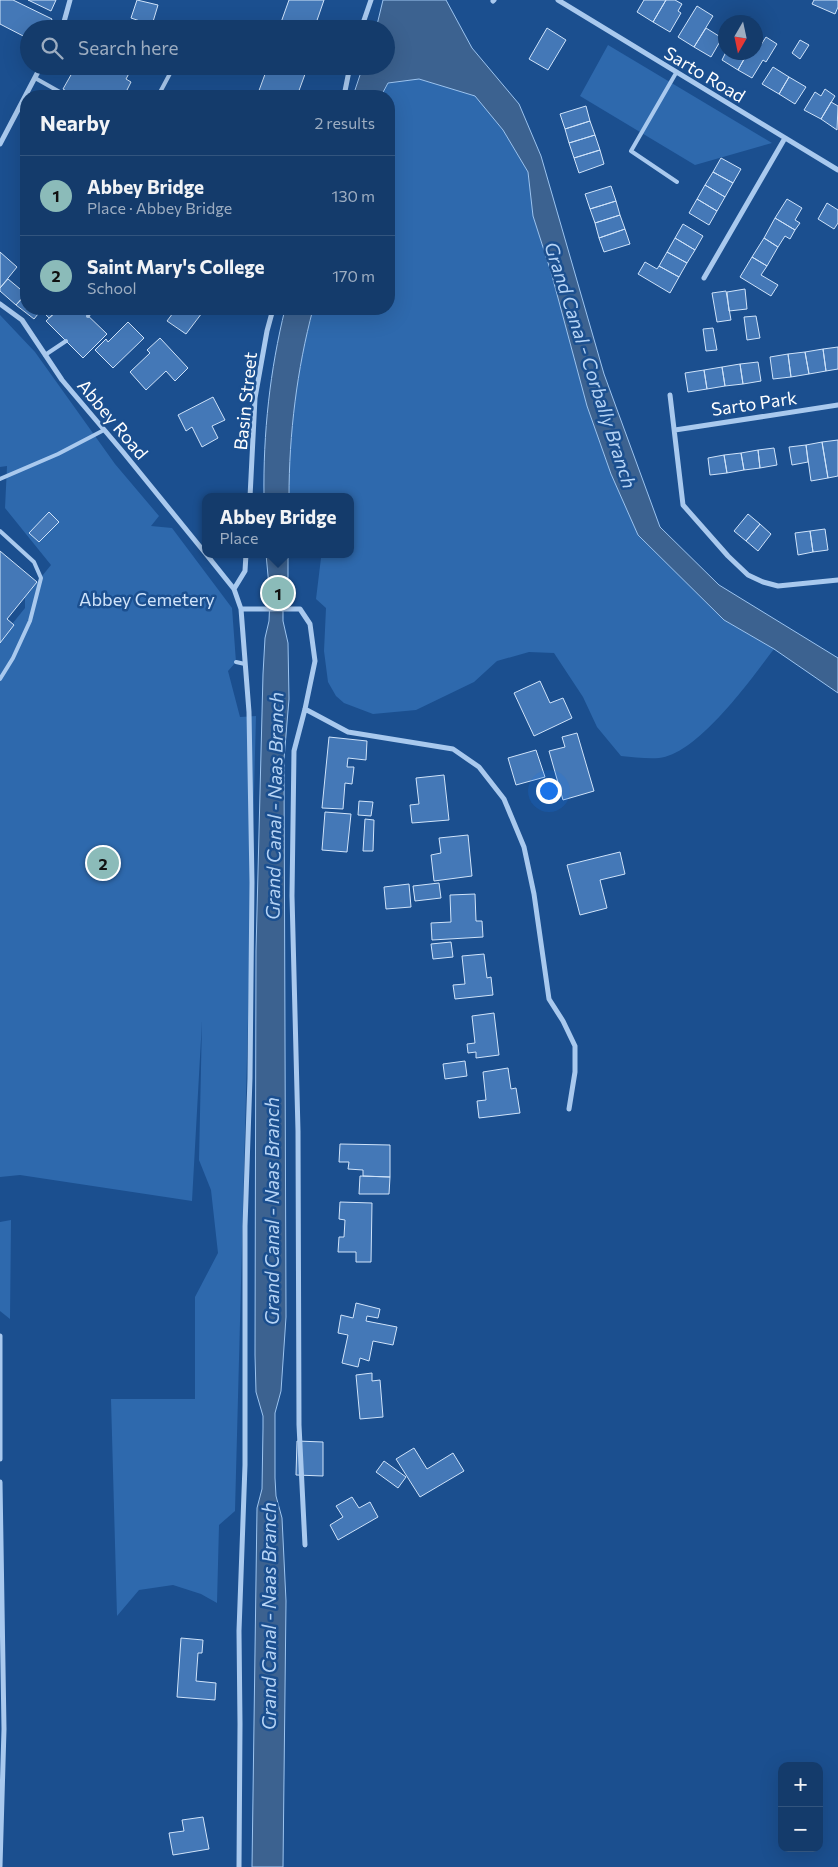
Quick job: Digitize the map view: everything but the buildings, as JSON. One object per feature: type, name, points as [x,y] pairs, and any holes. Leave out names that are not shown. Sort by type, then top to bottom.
[{"type":"street","points":[[64,20],[70,0]]},
{"type":"street","points":[[364,20],[371,0]]},
{"type":"street","name":"Sarto Road","points":[[558,0],[838,170]]},
{"type":"street","points":[[29,90],[36,75]]},
{"type":"street","points":[[345,90],[348,75]]},
{"type":"street","points":[[0,144],[20,106]]},
{"type":"street","points":[[704,278],[785,138]]},
{"type":"street","name":"Abbey Road","points":[[0,304],[22,320],[62,380],[202,549]]},
{"type":"street","name":"Basin Street","points":[[250,493],[255,398],[271,315]]},
{"type":"street","points":[[670,395],[683,505],[728,556],[748,575],[762,582],[778,586],[838,580]]},
{"type":"street","name":"Sarto Park","points":[[675,430],[838,405]]},
{"type":"street","name":"Abbey Road","points":[[209,558],[234,589],[241,610],[249,712],[252,892],[250,1078],[245,1226],[245,1465],[239,1631],[238,1867]]},
{"type":"street","points":[[234,589],[245,571],[246,558]]},
{"type":"street","points":[[241,610],[255,608],[300,609],[310,624],[315,661],[294,751],[292,896],[298,1132],[299,1424],[305,1545]]},
{"type":"street","points":[[305,709],[348,732],[453,749],[479,766],[504,800],[524,847],[534,894],[549,999],[563,1020],[574,1046],[575,1072],[569,1108]]},
{"type":"street","points":[[0,1336],[0,1459]]},
{"type":"street","points":[[0,1482],[2,1729],[0,1866]]},
{"type":"lane","points":[[676,73],[631,151],[677,182]]},
{"type":"lane","points":[[161,90],[169,75]]},
{"type":"lane","points":[[35,78],[56,90]]},
{"type":"lane","points":[[46,355],[66,341]]},
{"type":"lane","points":[[0,479],[58,454],[104,430]]},
{"type":"lane","points":[[0,531],[34,562],[41,578],[30,621],[13,658],[0,679]]},
{"type":"lane","points":[[236,662],[246,664]]},
{"type":"green space","points":[[608,45],[772,143],[695,165],[580,96]]},
{"type":"green space","points":[[419,79],[475,96],[503,130],[528,172],[533,216],[550,269],[587,406],[611,474],[724,620],[774,649],[738,696],[707,729],[674,753],[659,758],[621,756],[597,727],[583,697],[554,653],[529,652],[497,661],[474,682],[416,710],[373,714],[344,703],[336,696],[328,682],[324,651],[326,608],[316,599],[321,558],[354,558],[354,493],[289,493],[292,426],[302,355],[311,315],[395,315],[395,90],[384,90],[388,83]]},
{"type":"green space","name":"Abbey Cemetery","points":[[0,315],[35,352],[115,464],[159,516],[151,526],[172,528],[232,608],[236,662],[228,671],[240,717],[256,716],[235,1511],[219,1525],[217,1603],[201,1594],[173,1585],[139,1590],[117,1616],[111,1399],[195,1399],[195,1297],[218,1253],[211,1190],[199,1160],[202,1021],[192,1201],[20,1175],[0,1177],[0,639],[25,608],[25,597],[51,565],[5,508],[7,466],[0,467]]},
{"type":"green space","points":[[11,1220],[10,1319],[0,1311],[0,1222]]},
{"type":"water","name":"Grand Canal - Corbally Branch","points":[[383,0],[446,0],[472,48],[519,104],[541,156],[604,374],[660,527],[719,585],[838,658],[838,693],[774,649],[724,620],[638,535],[611,474],[587,406],[551,272],[533,216],[528,172],[503,130],[475,96],[419,79],[388,83],[384,90],[355,90],[360,75],[395,75],[395,20],[378,20]]},
{"type":"water","points":[[284,315],[311,315],[298,378],[290,449],[289,493],[264,493],[268,402]]},
{"type":"water","name":"Grand Canal - Naas Branch","points":[[266,558],[288,558],[288,577],[283,598],[283,621],[288,643],[289,699],[284,759],[286,1317],[281,1391],[275,1413],[276,1496],[282,1518],[286,1601],[283,1867],[252,1867],[257,1508],[262,1489],[263,1428],[263,1416],[256,1392],[255,1355],[256,951],[263,674],[270,597]]},
{"type":"place","name":"Abbey Bridge","points":[[278,593]]},
{"type":"place","name":"Saint Mary's College","points":[[103,863]]}]
